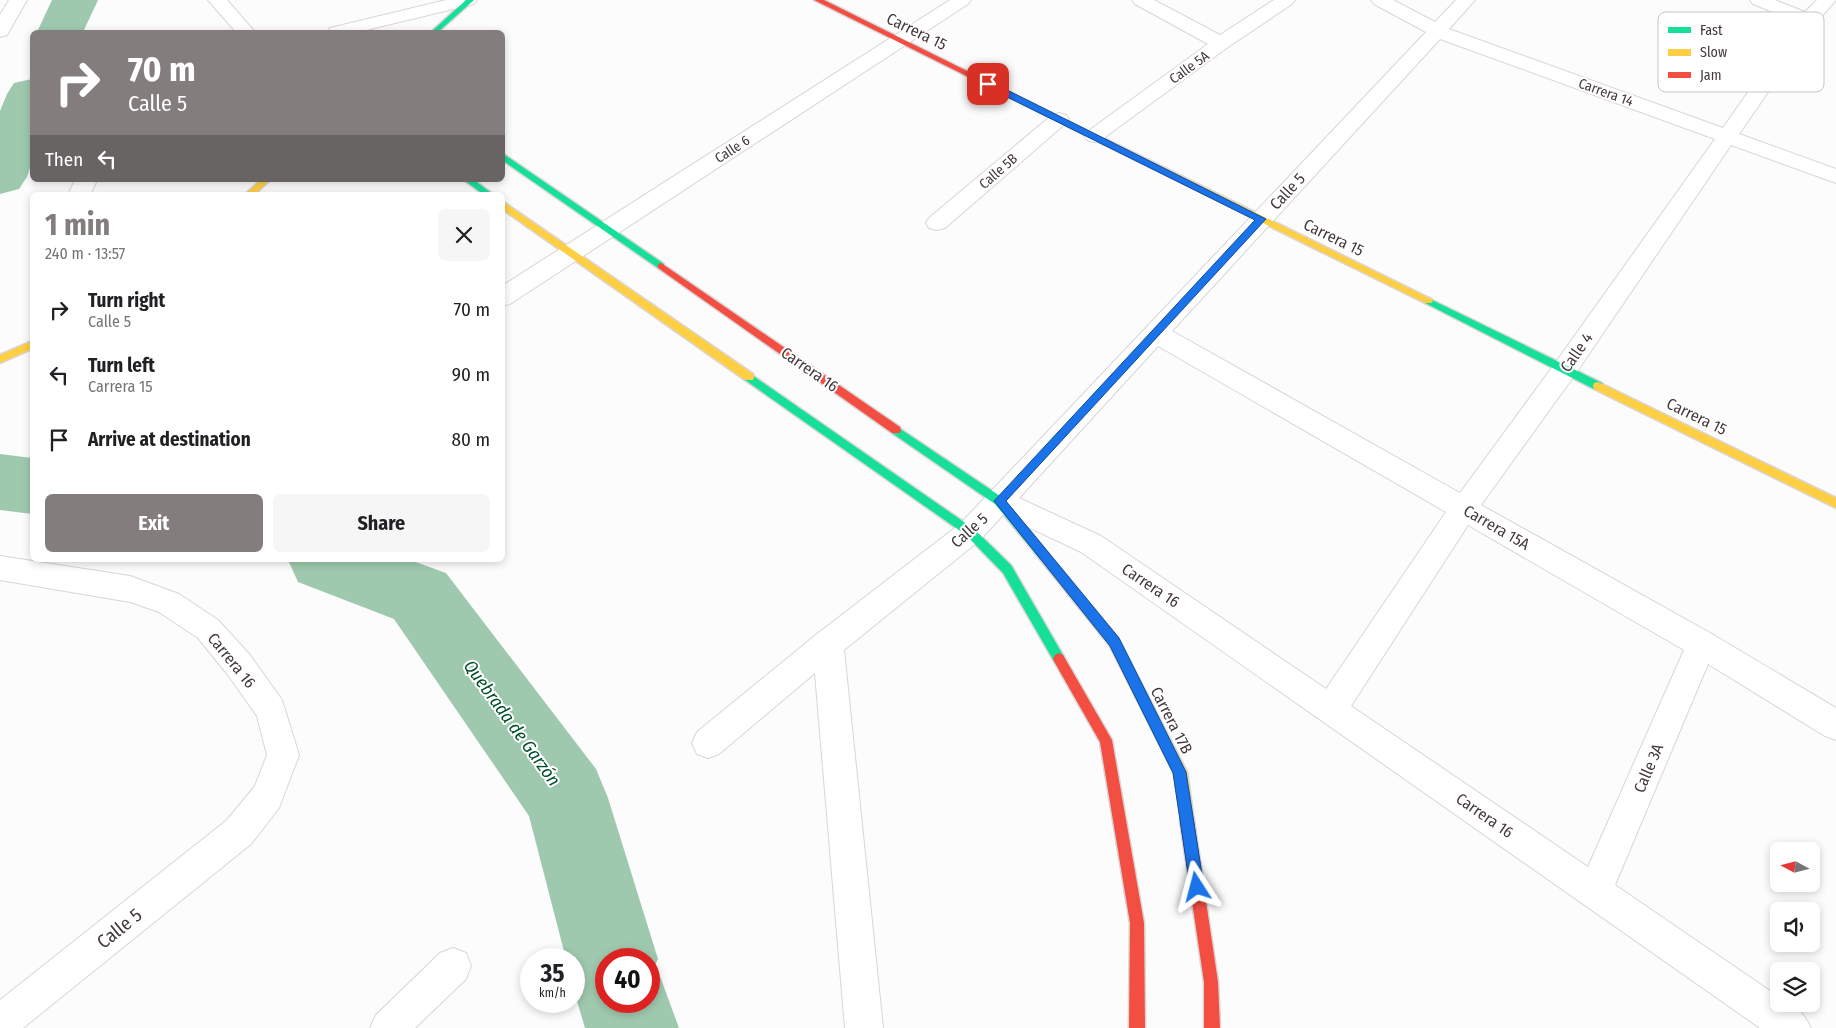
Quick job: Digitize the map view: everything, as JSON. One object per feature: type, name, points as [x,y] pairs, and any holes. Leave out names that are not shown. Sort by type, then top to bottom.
[{"type":"street","points":[[0,31],[18,0]]},
{"type":"street","points":[[217,0],[244,30]]},
{"type":"street","points":[[345,30],[469,0]]},
{"type":"street","points":[[436,30],[469,0]]},
{"type":"street","name":"Carrera 15","points":[[818,0],[1836,503]]},
{"type":"street","name":"Calle 6","points":[[505,296],[962,0]]},
{"type":"street","points":[[1141,0],[1221,43]]},
{"type":"street","name":"Calle 5A","points":[[1094,136],[1221,43],[1286,0]]},
{"type":"street","name":"Carrera 14","points":[[1380,0],[1437,31],[1836,176]]},
{"type":"street","name":"Calle 5","points":[[708,743],[828,644],[970,532],[1466,0]]},
{"type":"street","points":[[1759,0],[1788,12]]},
{"type":"street","name":"Calle 4","points":[[1816,12],[1827,0]]},
{"type":"street","name":"Calle 4","points":[[1331,709],[1464,508],[1565,369],[1757,92]]},
{"type":"street","name":"Calle 5B","points":[[937,223],[1059,119]]},
{"type":"street","name":"Carrera 16","points":[[505,158],[999,501],[1090,544],[1792,1028]]},
{"type":"street","points":[[252,192],[264,182]]},
{"type":"street","points":[[471,182],[486,192]]},
{"type":"street","points":[[505,206],[574,252],[970,532],[1007,569],[1106,740],[1137,923],[1137,1028]]},
{"type":"street","name":"Carrera 15A","points":[[1155,333],[1701,644],[1836,725]]},
{"type":"street","points":[[0,359],[30,346]]},
{"type":"street","name":"Carrera 17B","points":[[999,501],[1114,642],[1180,772],[1212,982],[1212,1028]]},
{"type":"street","name":"Carrera 16","points":[[0,568],[130,589],[169,603],[208,629],[239,665],[271,710],[283,754],[267,797],[239,832]]},
{"type":"street","points":[[828,644],[864,1028]]},
{"type":"street","name":"Calle 3A","points":[[1595,891],[1701,644]]},
{"type":"street","name":"Calle 5","points":[[0,1023],[239,832]]},
{"type":"street","points":[[389,1028],[453,966]]},
{"type":"waterway","name":"Quebrada de Garzón","points":[[61,30],[75,0]]},
{"type":"waterway","name":"Quebrada de Garzón","points":[[0,177],[30,99]]},
{"type":"waterway","name":"Quebrada de Garzón","points":[[0,482],[30,486]]},
{"type":"waterway","name":"Quebrada de Garzón","points":[[329,562],[420,596],[566,798],[609,948]]},
{"type":"waterway","name":"Quebrada de Garzón","points":[[628,1013],[632,1028]]},
{"type":"traffic: fast","points":[[436,30],[470,0]]},
{"type":"traffic: fast","points":[[505,158],[661,266]]},
{"type":"traffic: fast","points":[[471,182],[486,192]]},
{"type":"traffic: fast","points":[[1428,301],[1598,386]]},
{"type":"traffic: fast","points":[[749,377],[970,532],[1007,569],[1059,659]]},
{"type":"traffic: fast","points":[[896,430],[999,501],[1044,556]]},
{"type":"traffic: slow","points":[[1106,142],[1428,301]]},
{"type":"traffic: slow","points":[[252,192],[264,182]]},
{"type":"traffic: slow","points":[[505,206],[749,377]]},
{"type":"traffic: slow","points":[[0,359],[30,346]]},
{"type":"traffic: slow","points":[[1598,386],[1836,503]]},
{"type":"traffic: slow","points":[[1044,556],[1114,642],[1180,772],[1187,821]]},
{"type":"traffic: jam","points":[[818,0],[1106,142]]},
{"type":"traffic: jam","points":[[661,266],[896,430]]},
{"type":"traffic: jam","points":[[1059,659],[1106,740],[1137,923],[1137,1028]]},
{"type":"traffic: jam","points":[[1187,821],[1211,982],[1212,1028]]},
{"type":"route","points":[[988,84],[1261,219],[999,501],[1114,642],[1180,772],[1197,887]]}]
